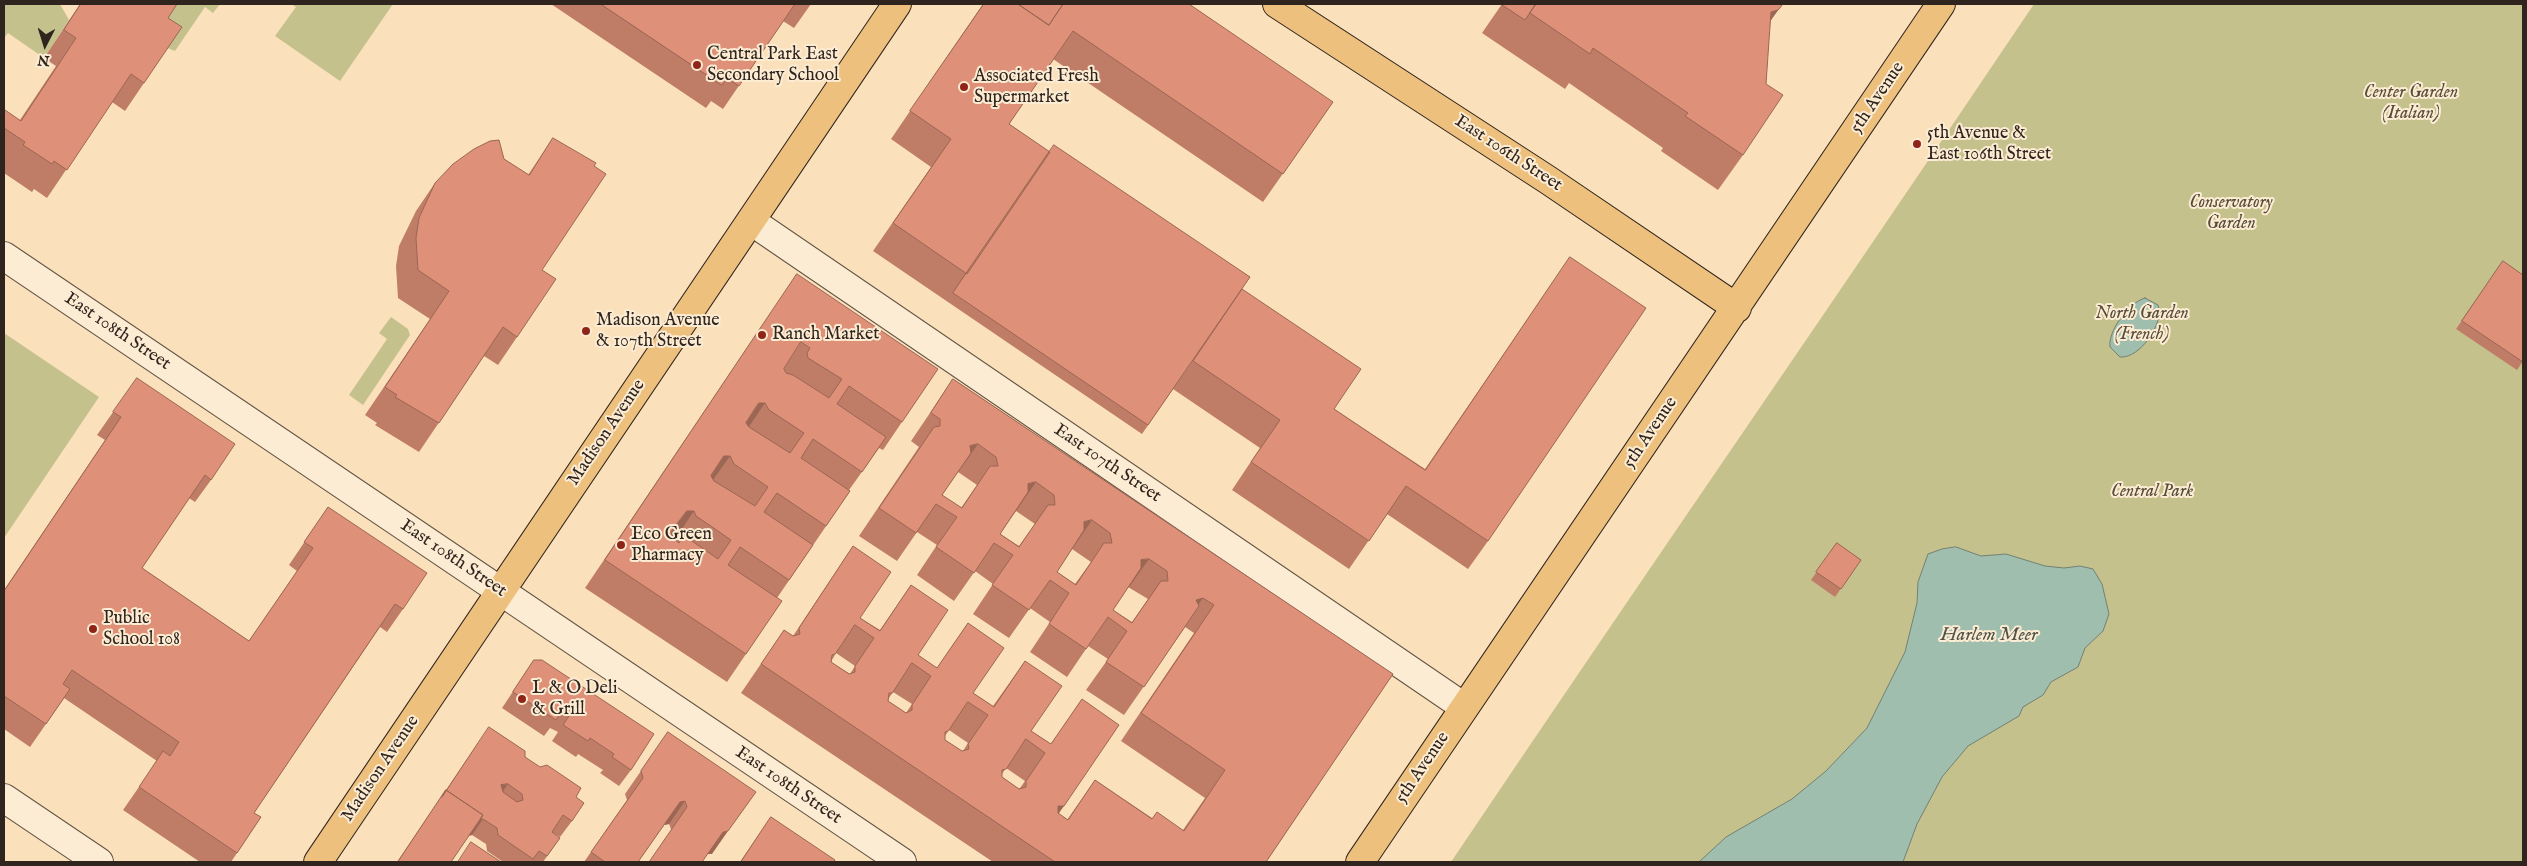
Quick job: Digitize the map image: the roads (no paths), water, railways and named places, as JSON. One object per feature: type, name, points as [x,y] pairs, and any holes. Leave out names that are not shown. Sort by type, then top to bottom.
[{"type":"main road","name":"Madison Avenue","points":[[318,862],[897,4]]},
{"type":"main road","name":"East 106th Street","points":[[1277,4],[1540,175],[1737,308]]},
{"type":"main road","name":"5th Avenue","points":[[1360,862],[1737,308],[1941,4]]},
{"type":"street","name":"East 107th Street","points":[[751,221],[1464,707]]},
{"type":"street","name":"East 108th Street","points":[[4,256],[902,862]]},
{"type":"street","points":[[4,798],[99,862]]},
{"type":"water","points":[[2145,298],[2158,305],[2158,321],[2143,346],[2128,356],[2120,357],[2110,347],[2112,333],[2126,311]]},
{"type":"water","name":"Harlem Meer","points":[[1956,547],[1981,556],[2006,554],[2045,566],[2064,568],[2080,566],[2093,569],[2102,584],[2109,614],[2103,631],[2085,648],[2078,667],[2051,682],[2043,695],[2023,707],[2019,716],[1968,746],[1942,777],[1917,824],[1903,862],[1699,862],[1726,837],[1792,799],[1826,771],[1867,728],[1905,652],[1917,603],[1918,582],[1928,554]]},
{"type":"place","name":"Central Park East Secondary School","points":[[697,65]]},
{"type":"place","name":"Associated Fresh Supermarket","points":[[964,87]]},
{"type":"place","name":"5th Avenue & East 106th Street","points":[[1917,144]]},
{"type":"place","name":"Madison Avenue & 107th Street","points":[[586,331]]},
{"type":"place","name":"Ranch Market","points":[[762,335]]},
{"type":"place","name":"Eco Green Pharmacy","points":[[621,545]]},
{"type":"place","name":"Public School 108","points":[[93,629]]},
{"type":"place","name":"L & O Deli & Grill","points":[[522,699]]},
{"type":"park label","name":"Center Garden (Italian)","points":[[2411,104]]},
{"type":"park label","name":"Conservatory Garden","points":[[2231,213]]},
{"type":"park label","name":"North Garden (French)","points":[[2142,324]]},
{"type":"park label","name":"Central Park","points":[[2152,492]]}]
